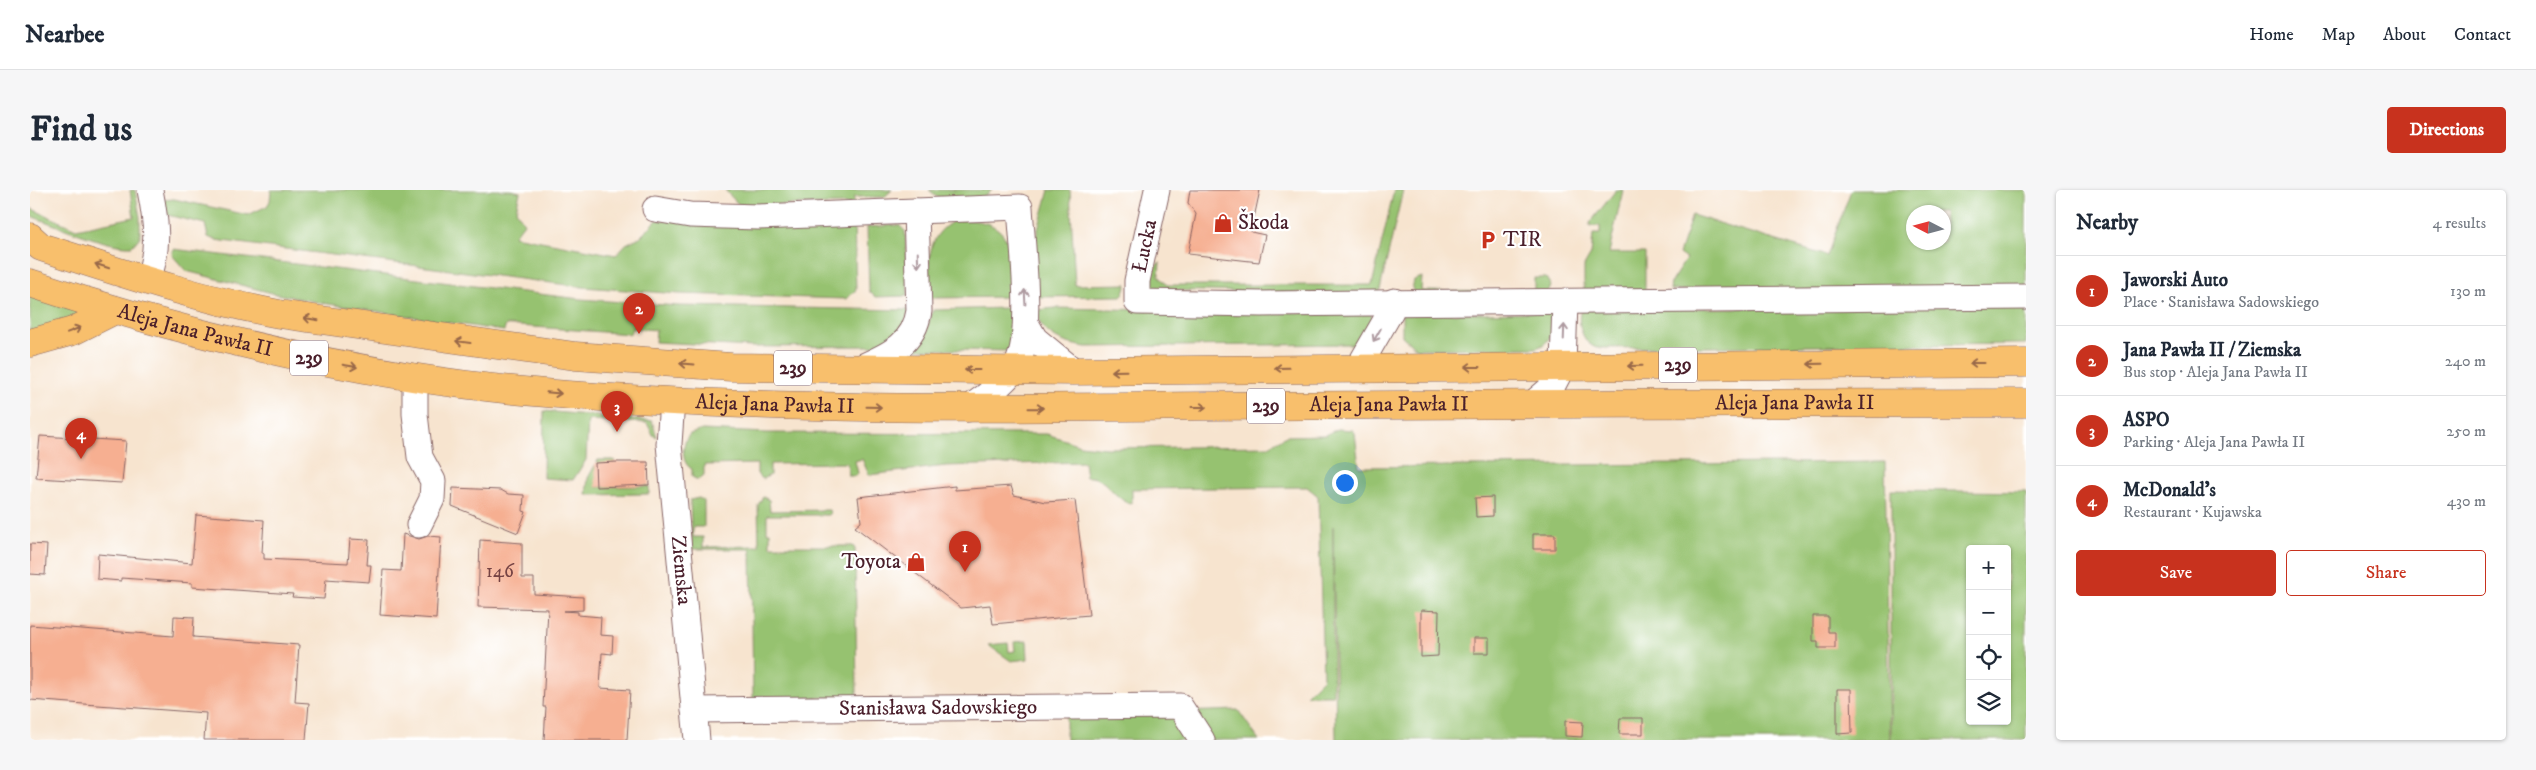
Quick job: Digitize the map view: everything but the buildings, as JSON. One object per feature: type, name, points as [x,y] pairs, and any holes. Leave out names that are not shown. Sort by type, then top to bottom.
[{"type":"main road","name":"Aleja Jana Pawła II","points":[[34,245],[148,281],[247,308],[279,314],[511,349],[575,356],[732,367],[855,370],[1074,371],[2026,363]]},
{"type":"main road","name":"Aleja Jana Pawła II","points":[[30,283],[164,325],[254,347],[415,377],[506,389],[672,401],[757,405],[968,409],[2026,402]]},
{"type":"main road","points":[[30,343],[73,331],[115,310]]},
{"type":"street","points":[[148,281],[156,256],[157,244],[157,225],[150,190]]},
{"type":"street","name":"Łucka","points":[[1157,190],[1137,282],[1137,302],[1262,304],[1394,302]]},
{"type":"street","points":[[655,209],[690,216],[741,217],[1020,207],[1027,325],[1021,357],[1006,380],[968,409]]},
{"type":"street","points":[[855,370],[890,354],[904,344],[917,322],[919,311],[916,211]]},
{"type":"street","points":[[1394,302],[2026,297]]},
{"type":"street","points":[[1532,404],[1552,386],[1563,366],[1565,301]]},
{"type":"street","name":"Aleja Jana Pawła II","points":[[1358,368],[1391,311],[1394,302]]},
{"type":"street","points":[[1027,325],[1035,339],[1074,371]]},
{"type":"street","points":[[415,377],[415,414],[420,457],[432,481],[432,499],[419,525]]},
{"type":"street","name":"Ziemska","points":[[672,401],[669,444],[697,740]]},
{"type":"street","name":"Stanisława Sadowskiego","points":[[694,710],[1180,706],[1202,740]]},
{"type":"green space","points":[[130,190],[135,190],[140,217],[140,237],[132,246],[109,243],[30,216],[30,208],[76,229],[134,217]]},
{"type":"green space","points":[[271,190],[510,190],[520,192],[516,210],[524,223],[514,236],[616,255],[626,244],[640,237],[657,220],[854,223],[856,290],[846,299],[680,294],[583,287],[215,240],[208,237],[205,224],[167,215],[164,211],[164,200],[174,199],[248,215],[267,206],[270,201]]},
{"type":"green space","points":[[725,190],[892,190],[884,197],[854,197],[854,204],[739,205]]},
{"type":"green space","points":[[929,190],[992,190],[983,198],[939,198]]},
{"type":"green space","points":[[1049,190],[1070,190],[1075,285],[1127,284],[1121,296],[1035,297],[1033,247]]},
{"type":"green space","points":[[1394,190],[1403,190],[1379,294],[1150,290],[1148,288],[1149,272],[1160,262],[1159,276],[1167,285],[1372,285]]},
{"type":"green space","points":[[1616,190],[1623,190],[1609,253],[1645,253],[1645,292],[1584,292],[1584,266],[1591,254],[1593,234],[1600,234],[1600,226],[1590,226],[1590,223]]},
{"type":"green space","points":[[1851,190],[2026,190],[2026,291],[1670,290],[1671,282],[1686,259],[1679,254],[1692,215],[1827,256]]},
{"type":"green space","points":[[956,220],[976,221],[990,225],[1000,231],[1010,251],[1014,297],[930,298],[929,264],[933,244],[945,227]]},
{"type":"green space","points":[[899,225],[905,231],[908,296],[875,297],[869,291],[867,227]]},
{"type":"green space","points":[[173,249],[580,299],[679,306],[909,310],[903,330],[882,344],[873,346],[752,347],[655,342],[656,330],[632,328],[630,334],[506,325],[504,331],[322,303],[272,293],[186,271],[172,255]]},
{"type":"green space","points":[[1422,277],[1421,291],[1534,292],[1534,278],[1546,278],[1551,286],[1544,295],[1417,295],[1412,289],[1414,280]]},
{"type":"green space","points":[[30,296],[86,313],[30,334]]},
{"type":"green space","points":[[2026,304],[2026,344],[1597,348],[1584,338],[1579,321],[1581,310]]},
{"type":"green space","points":[[1007,308],[1016,310],[1010,351],[913,349],[925,334],[933,310]]},
{"type":"green space","points":[[1055,308],[1371,314],[1373,318],[1361,341],[1355,344],[1086,347],[1070,344],[1056,338],[1044,328],[1036,313],[1038,310]]},
{"type":"green space","points":[[1548,312],[1552,317],[1550,336],[1545,343],[1536,348],[1417,349],[1402,336],[1402,314]]},
{"type":"green space","points":[[544,411],[652,421],[657,437],[653,435],[647,423],[588,420],[586,460],[573,480],[543,478]]},
{"type":"green space","points":[[1338,429],[1353,430],[1355,433],[1359,467],[1885,462],[1890,740],[1336,740],[1333,526],[1333,695],[1306,695],[1323,678],[1318,496],[1307,487],[1132,489],[1132,502],[1129,503],[1118,497],[1104,483],[1093,477],[1086,477],[1084,462],[946,466],[869,475],[862,459],[855,461],[858,473],[856,476],[849,476],[847,463],[770,464],[770,475],[763,479],[757,474],[757,464],[704,465],[704,475],[698,480],[692,477],[692,469],[688,466],[684,457],[684,447],[687,438],[690,434],[702,430],[767,433],[1047,434],[1080,445],[1106,448],[1269,446],[1286,436],[1325,435]]},
{"type":"green space","points":[[598,460],[614,460],[615,463],[596,487],[649,486],[649,494],[586,495],[588,478]]},
{"type":"green space","points":[[1891,490],[2026,492],[2026,740],[1891,740]]},
{"type":"green space","points":[[763,497],[769,500],[770,511],[829,510],[830,513],[828,515],[767,515],[767,532],[770,532],[770,546],[853,546],[855,549],[857,697],[753,699],[751,549],[692,549],[690,500],[699,498],[704,501],[704,527],[693,527],[693,537],[703,537],[703,547],[759,546],[758,505]]},
{"type":"green space","points":[[1027,641],[1028,659],[1011,661],[988,645],[1008,643],[1009,652],[1015,651],[1014,642]]},
{"type":"green space","points":[[1238,710],[1259,740],[1066,740],[1066,716]]},
{"type":"place","name":"Škoda","points":[[1223,223]]},
{"type":"place","name":"TIR","points":[[1488,240]]},
{"type":"place","name":"Jana Pawła II / Ziemska","points":[[639,334]]},
{"type":"place","name":"ASPO","points":[[617,432]]},
{"type":"place","name":"McDonald's","points":[[81,459]]},
{"type":"place","name":"Toyota","points":[[916,562]]},
{"type":"place","name":"Jaworski Auto","points":[[965,572]]}]
